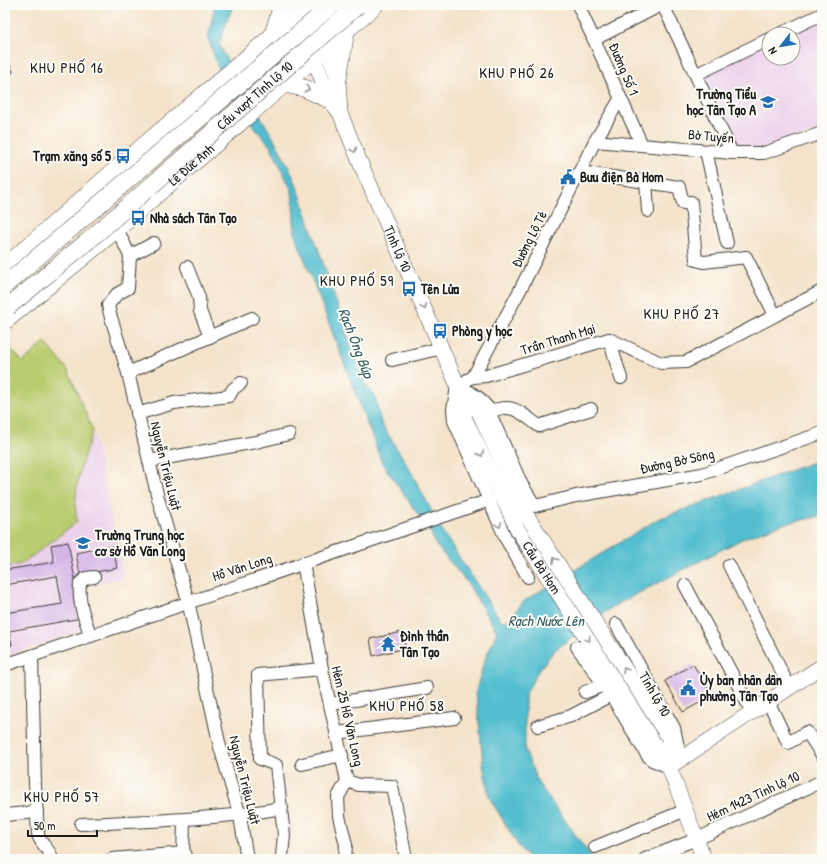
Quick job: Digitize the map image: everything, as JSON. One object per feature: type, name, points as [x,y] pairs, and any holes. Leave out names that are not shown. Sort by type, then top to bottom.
[{"type":"highway","points":[[272,37],[282,5]]},
{"type":"highway","name":"Cầu vượt Tỉnh lộ 10","points":[[5,274],[316,5]]},
{"type":"highway","name":"Cầu vượt Tỉnh lộ 10","points":[[5,285],[332,5]]},
{"type":"highway","name":"Cầu vượt Tỉnh lộ 10","points":[[6,311],[344,5]]},
{"type":"highway","name":"Cầu vượt Tỉnh lộ 10","points":[[6,311],[358,5]]},
{"type":"highway","name":"Lê Đức Anh","points":[[6,311],[117,229],[282,84],[375,5]]},
{"type":"highway","points":[[5,267],[234,68],[272,37],[302,8]]},
{"type":"highway","points":[[338,79],[346,30]]},
{"type":"highway","points":[[258,48],[276,64],[282,84],[304,88],[330,100]]},
{"type":"highway","points":[[188,108],[190,111],[203,119],[210,130],[214,145]]},
{"type":"main road","name":"Tỉnh lộ 10","points":[[302,8],[320,53],[330,100],[340,113],[358,160],[458,384],[465,419]]},
{"type":"main road","name":"Tỉnh lộ 10","points":[[320,53],[338,79],[340,113]]},
{"type":"main road","name":"Tỉnh lộ 10","points":[[458,384],[484,412]]},
{"type":"main road","name":"Cầu Bà Hom","points":[[484,412],[524,511],[669,738]]},
{"type":"main road","name":"Cầu Bà Hom","points":[[465,419],[518,530],[658,750]]},
{"type":"main road","points":[[669,767],[822,666]]},
{"type":"main road","name":"Tỉnh lộ 10","points":[[669,738],[669,767]]},
{"type":"main road","name":"Tỉnh lộ 10","points":[[658,750],[669,767],[704,859]]},
{"type":"street","name":"Đường Số 1","points":[[578,5],[595,39],[620,99],[642,144]]},
{"type":"street","points":[[595,39],[662,5],[697,74],[732,153]]},
{"type":"street","points":[[797,26],[822,14]]},
{"type":"street","points":[[697,74],[761,43]]},
{"type":"street","name":"Đường Lộ Tẻ","points":[[473,377],[519,292],[595,141],[620,99]]},
{"type":"street","name":"Bờ Tuyến","points":[[595,141],[732,153],[764,153],[822,133]]},
{"type":"street","points":[[706,150],[727,243]]},
{"type":"street","points":[[580,172],[679,187],[683,202],[691,202],[696,260],[704,262],[746,257],[775,315]]},
{"type":"street","points":[[646,181],[648,211]]},
{"type":"street","name":"Nguyễn Triệu Luật","points":[[117,229],[130,256],[128,288],[117,294],[108,305],[128,373],[149,461],[188,601],[220,747],[240,816],[247,859]]},
{"type":"street","points":[[130,256],[154,243]]},
{"type":"street","points":[[187,267],[199,297],[200,311],[210,336]]},
{"type":"street","name":"Trần Thanh Mại","points":[[473,377],[486,376],[608,339],[661,364],[686,362],[822,291]]},
{"type":"street","points":[[128,373],[252,318]]},
{"type":"street","points":[[608,339],[621,378]]},
{"type":"street","points":[[392,360],[442,348]]},
{"type":"street","points":[[473,377],[458,384],[452,409],[454,421],[509,546],[528,577]]},
{"type":"street","points":[[137,414],[174,403],[229,396],[233,389],[241,383]]},
{"type":"street","points":[[484,412],[500,408],[515,408],[539,426],[591,410]]},
{"type":"street","name":"Tỉnh lộ 10","points":[[484,412],[534,506]]},
{"type":"street","name":"Đường Bờ Sông","points":[[534,506],[576,496],[702,474],[822,433]]},
{"type":"street","points":[[149,461],[256,442],[289,434]]},
{"type":"street","name":"Hồ Văn Long","points":[[5,665],[188,601],[490,500]]},
{"type":"street","name":"Hẻm 25 Hồ Văn Long","points":[[303,563],[304,579],[322,669],[347,781],[359,784],[392,786],[406,859]]},
{"type":"street","points":[[729,565],[789,688]]},
{"type":"street","points":[[91,636],[83,615],[79,596],[80,583],[86,578],[94,577]]},
{"type":"street","points":[[685,585],[752,712]]},
{"type":"street","name":"Tỉnh lộ 10","points":[[616,624],[674,728],[678,747],[675,757],[669,767]]},
{"type":"street","points":[[577,648],[608,690],[647,755],[652,760],[669,767]]},
{"type":"street","points":[[32,656],[37,812],[40,841],[49,849],[52,859]]},
{"type":"street","points":[[282,856],[284,835],[276,765],[260,759],[258,675],[322,669]]},
{"type":"street","points":[[331,704],[427,688]]},
{"type":"street","points":[[585,692],[608,690]]},
{"type":"street","points":[[538,726],[572,716],[608,690]]},
{"type":"street","points":[[768,701],[788,743],[807,732],[822,755]]},
{"type":"street","points":[[337,733],[454,718]]},
{"type":"street","points":[[302,764],[342,755]]},
{"type":"street","points":[[345,859],[346,845],[338,797],[347,781]]},
{"type":"street","name":"Hẻm 1423 Tỉnh lộ 10","points":[[645,859],[697,839],[822,781]]},
{"type":"street","points":[[81,824],[240,816],[282,808]]},
{"type":"street","points":[[595,847],[686,810]]},
{"type":"street","points":[[5,815],[37,812]]},
{"type":"street","points":[[112,859],[184,856],[184,820]]},
{"type":"shaded area","name":"Trường Tiểu học Tân Tạo A","points":[[822,18],[822,130],[766,150],[735,149],[701,75],[761,47],[761,66],[801,66],[801,30]]},
{"type":"shaded area","name":"Trường Trung học cơ sở Hồ Văn Long","points":[[93,431],[124,577],[85,587],[96,625],[5,657],[5,567],[22,564],[77,522],[75,506],[83,455]]},
{"type":"green space","points":[[45,342],[68,370],[93,431],[85,453],[77,487],[77,522],[22,564],[5,567],[5,343],[23,362]]},
{"type":"water","name":"Rạch Nước Lên","points":[[215,5],[233,5],[219,44],[241,85],[278,146],[298,188],[364,383],[375,396],[381,423],[409,468],[444,534],[501,621],[508,620],[524,601],[658,519],[822,459],[822,516],[783,524],[744,538],[612,607],[555,650],[538,671],[525,695],[525,750],[538,783],[593,859],[530,859],[518,845],[489,797],[483,764],[476,691],[484,662],[497,632],[466,581],[435,544],[431,533],[382,463],[295,234],[292,191],[271,147],[254,127],[218,67],[208,38]]},
{"type":"building","points":[[6,57],[13,72],[9,74],[5,74]]},
{"type":"building","points":[[68,542],[82,618],[9,631],[12,645],[5,646],[5,613],[62,604],[57,576],[5,585],[5,570],[54,562],[51,545]]},
{"type":"building","points":[[113,546],[117,568],[80,575],[76,553]]},
{"type":"building","name":"Đình thần Tân Tạo","points":[[402,632],[406,648],[373,656],[370,639]]},
{"type":"building","name":"Ủy ban nhân dân phường Tân Tạo","points":[[693,664],[712,696],[683,712],[665,681]]},
{"type":"place","name":"Trường Tiểu học Tân Tạo A","points":[[768,102]]},
{"type":"place","name":"Trạm xăng số 5","points":[[123,156]]},
{"type":"place","name":"Bưu điện Bà Hom","points":[[568,177]]},
{"type":"place","name":"Nhà sách Tân Tạo","points":[[138,218]]},
{"type":"place","name":"Tên Lửa","points":[[409,289]]},
{"type":"place","name":"Phòng y học","points":[[440,331]]},
{"type":"place","name":"Trường Trung học cơ sở Hồ Văn Long","points":[[83,543]]},
{"type":"place","name":"Đình thần Tân Tạo","points":[[388,644]]},
{"type":"place","name":"Ủy ban nhân dân phường Tân Tạo","points":[[688,688]]},
{"type":"district","name":"KHU PHỐ 16","points":[[67,68]]},
{"type":"district","name":"KHU PHỐ 26","points":[[517,73]]},
{"type":"district","name":"KHU PHỐ 59","points":[[357,281]]},
{"type":"district","name":"KHU PHỐ 27","points":[[682,314]]},
{"type":"district","name":"KHU PHỐ 58","points":[[407,706]]},
{"type":"district","name":"KHU PHỐ 57","points":[[62,797]]},
{"type":"water label","name":"Rạch Ông Búp","points":[[356,343]]}]
